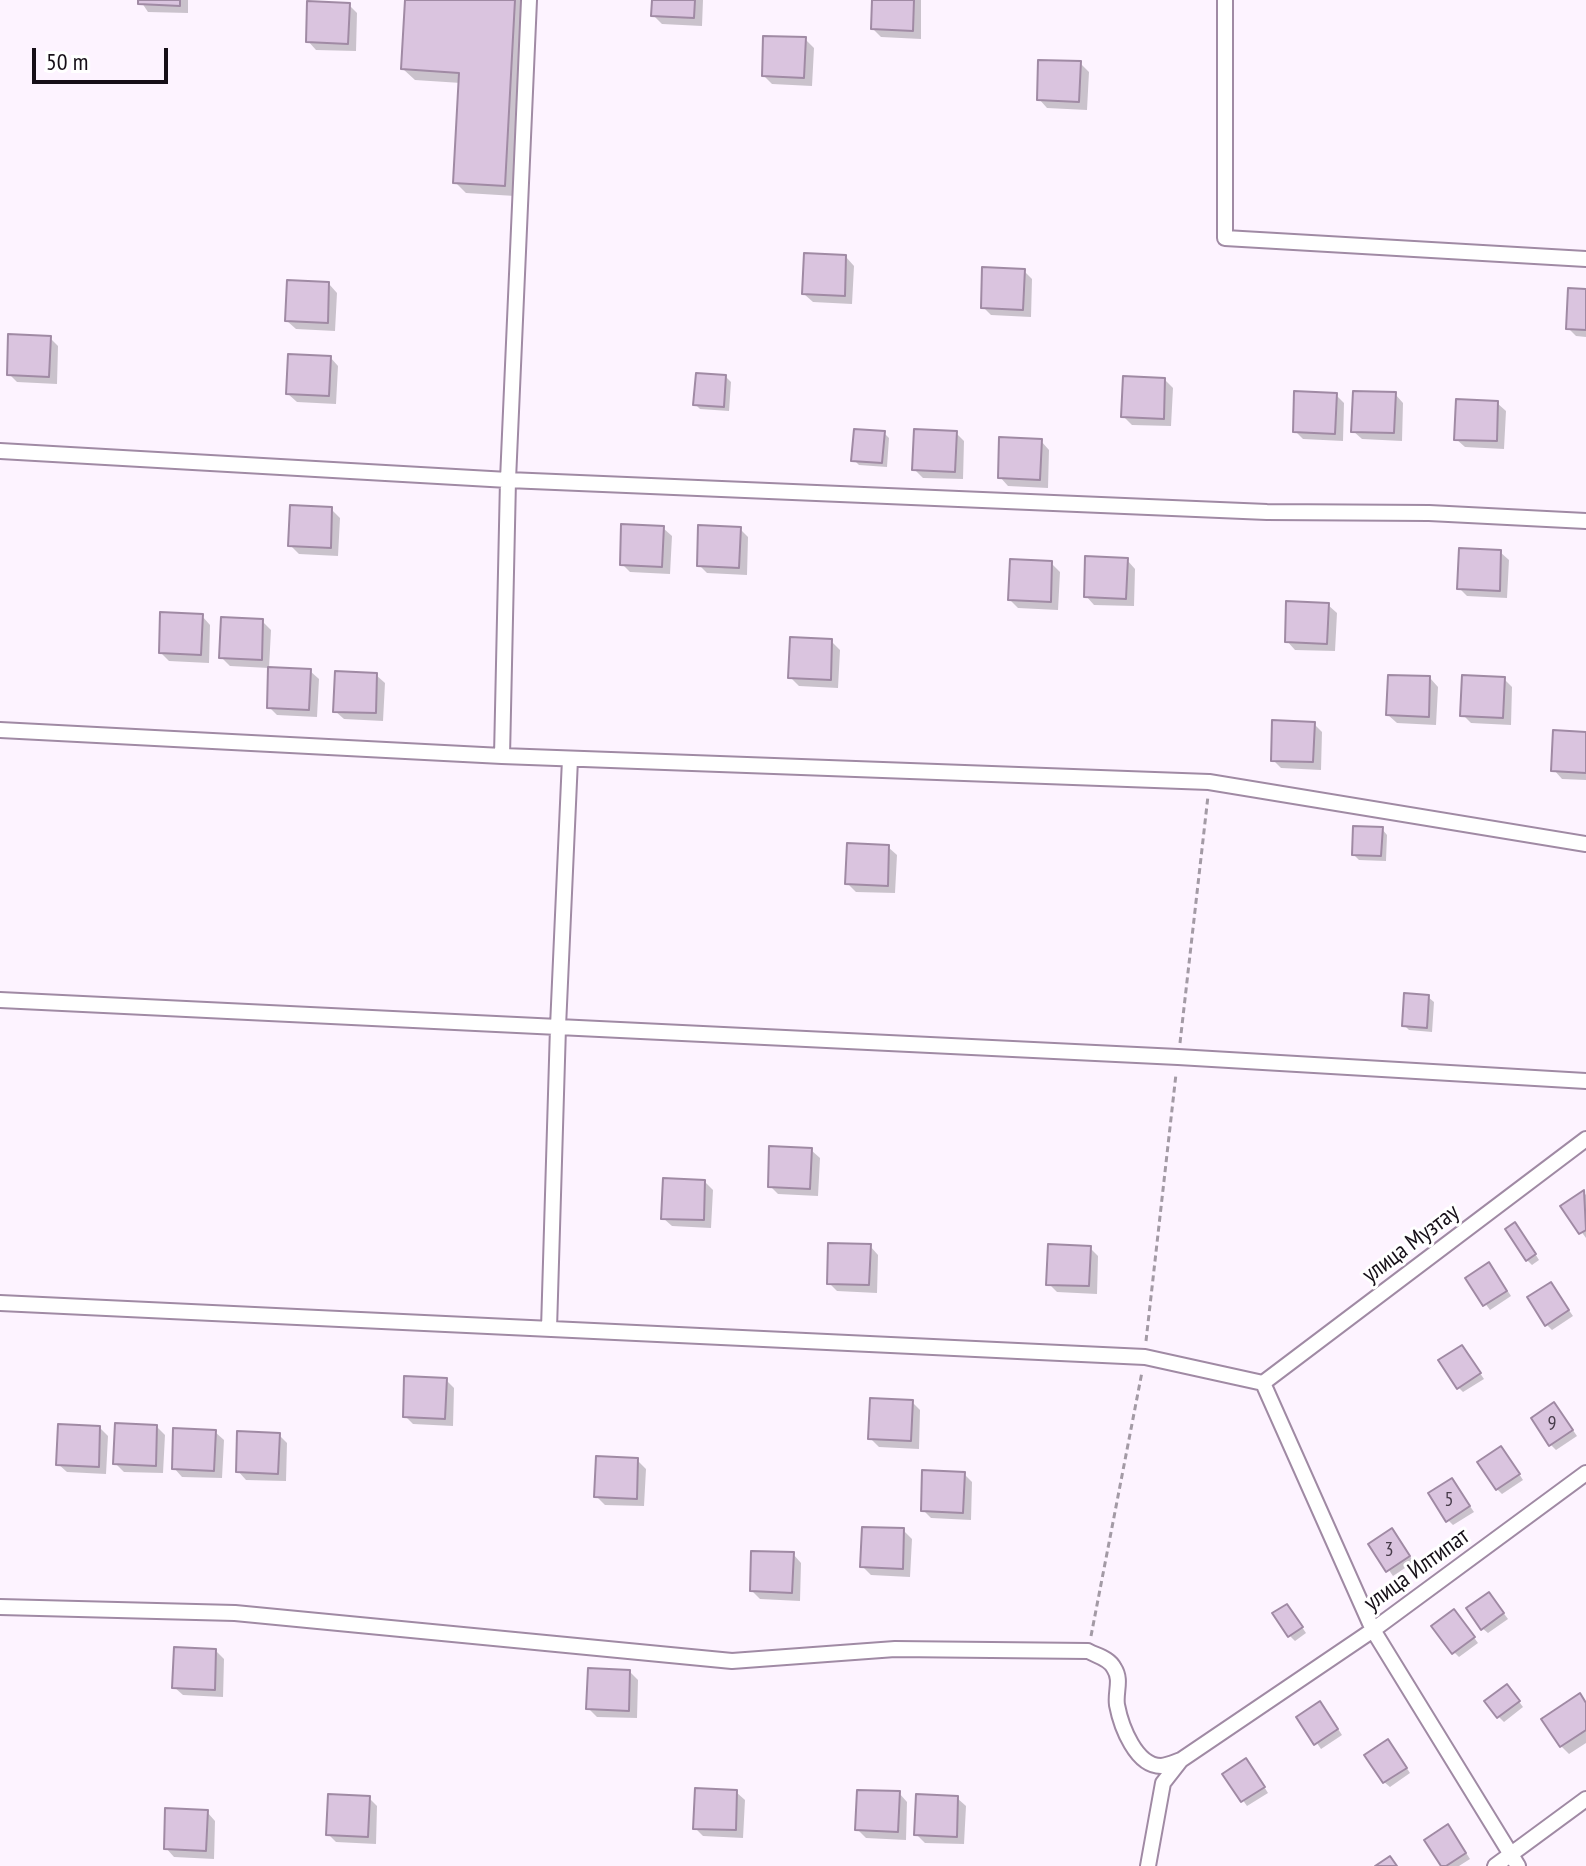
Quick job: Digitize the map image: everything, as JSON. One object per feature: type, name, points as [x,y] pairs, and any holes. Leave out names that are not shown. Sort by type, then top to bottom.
[{"type":"street","points":[[502,756],[508,480],[529,0]]},
{"type":"street","points":[[1225,0],[1225,238],[1586,259]]},
{"type":"street","points":[[0,451],[508,480],[1235,511],[1429,513],[1586,521]]},
{"type":"street","points":[[0,730],[570,759],[1209,782],[1586,844]]},
{"type":"street","points":[[549,1329],[570,759]]},
{"type":"street","points":[[0,1000],[1178,1057],[1586,1081]]},
{"type":"street","name":"улица Музтау","points":[[1263,1383],[1586,1139]]},
{"type":"street","points":[[0,1303],[1145,1357],[1263,1383],[1373,1630],[1514,1860]]},
{"type":"street","name":"улица Илтипат","points":[[1181,1760],[1373,1630],[1586,1473]]},
{"type":"street","points":[[0,1607],[235,1613],[732,1661],[895,1649],[1088,1651],[1107,1660],[1115,1668],[1119,1680],[1117,1702],[1125,1734],[1144,1760],[1161,1766],[1181,1760]]},
{"type":"street","points":[[1148,1866],[1163,1783],[1181,1760]]},
{"type":"street","points":[[1495,1866],[1514,1860],[1586,1799]]},
{"type":"path","points":[[1088,1651],[1145,1357],[1209,782]]},
{"type":"building","points":[[138,0],[180,0],[180,6],[138,4]]},
{"type":"building","points":[[405,0],[515,0],[505,186],[453,183],[459,73],[401,69]]},
{"type":"building","points":[[652,0],[695,0],[694,18],[651,16]]},
{"type":"building","points":[[872,0],[914,0],[913,31],[871,29]]},
{"type":"building","points":[[307,1],[350,3],[348,44],[306,42]]},
{"type":"building","points":[[763,36],[806,37],[804,78],[762,76]]},
{"type":"building","points":[[1038,60],[1081,61],[1079,102],[1037,100]]},
{"type":"building","points":[[804,253],[846,255],[845,296],[802,294]]},
{"type":"building","points":[[982,267],[1025,269],[1023,310],[981,308]]},
{"type":"building","points":[[287,280],[329,282],[328,323],[285,321]]},
{"type":"building","points":[[1568,288],[1586,289],[1586,330],[1566,329]]},
{"type":"building","points":[[8,334],[51,336],[49,377],[7,375]]},
{"type":"building","points":[[288,354],[331,356],[329,396],[286,394]]},
{"type":"building","points":[[696,373],[726,375],[724,407],[693,405]]},
{"type":"building","points":[[1123,376],[1165,378],[1164,419],[1121,417]]},
{"type":"building","points":[[1294,391],[1337,393],[1335,434],[1293,432]]},
{"type":"building","points":[[1353,391],[1396,392],[1394,433],[1351,432]]},
{"type":"building","points":[[1456,399],[1498,401],[1497,441],[1454,440]]},
{"type":"building","points":[[854,429],[885,431],[882,463],[851,461]]},
{"type":"building","points":[[914,429],[957,431],[955,472],[912,470]]},
{"type":"building","points":[[999,437],[1042,439],[1040,480],[998,478]]},
{"type":"building","points":[[290,505],[332,507],[331,548],[288,546]]},
{"type":"building","points":[[621,524],[664,526],[662,567],[620,565]]},
{"type":"building","points":[[698,525],[741,527],[739,568],[697,566]]},
{"type":"building","points":[[1459,548],[1501,550],[1500,591],[1457,589]]},
{"type":"building","points":[[1085,556],[1128,558],[1126,599],[1084,597]]},
{"type":"building","points":[[1010,559],[1052,561],[1051,602],[1008,600]]},
{"type":"building","points":[[1286,601],[1329,603],[1327,644],[1285,642]]},
{"type":"building","points":[[160,612],[203,614],[201,655],[159,653]]},
{"type":"building","points":[[221,617],[263,619],[262,660],[219,658]]},
{"type":"building","points":[[790,637],[832,639],[831,680],[788,678]]},
{"type":"building","points":[[268,667],[311,669],[309,710],[267,708]]},
{"type":"building","points":[[335,671],[377,673],[376,713],[333,712]]},
{"type":"building","points":[[1388,675],[1430,676],[1429,717],[1386,715]]},
{"type":"building","points":[[1462,675],[1505,677],[1503,718],[1460,716]]},
{"type":"building","points":[[1272,720],[1315,722],[1313,762],[1271,761]]},
{"type":"building","points":[[1553,730],[1586,732],[1586,773],[1551,771]]},
{"type":"building","points":[[1353,826],[1383,827],[1381,856],[1352,855]]},
{"type":"building","points":[[847,843],[889,845],[888,886],[845,884]]},
{"type":"building","points":[[1404,993],[1429,995],[1427,1028],[1402,1026]]},
{"type":"building","points":[[769,1146],[812,1148],[810,1189],[768,1187]]},
{"type":"building","points":[[663,1178],[705,1180],[704,1220],[661,1219]]},
{"type":"building","points":[[1584,1190],[1586,1230],[1579,1234],[1560,1206]]},
{"type":"building","points":[[1515,1222],[1536,1254],[1526,1261],[1505,1229]]},
{"type":"building","points":[[828,1243],[871,1244],[869,1285],[827,1284]]},
{"type":"building","points":[[1048,1244],[1091,1246],[1089,1286],[1046,1285]]},
{"type":"building","points":[[1489,1262],[1507,1291],[1483,1306],[1465,1278]]},
{"type":"building","points":[[1551,1282],[1569,1310],[1545,1326],[1527,1297]]},
{"type":"building","points":[[1462,1345],[1481,1373],[1457,1389],[1438,1360]]},
{"type":"building","points":[[404,1376],[447,1378],[445,1419],[403,1417]]},
{"type":"building","points":[[870,1398],[913,1400],[911,1441],[868,1439]]},
{"type":"building","points":[[1554,1402],[1573,1430],[1549,1446],[1531,1418]]},
{"type":"building","points":[[115,1423],[157,1425],[156,1466],[113,1464]]},
{"type":"building","points":[[58,1424],[100,1426],[99,1467],[56,1465]]},
{"type":"building","points":[[173,1428],[216,1430],[214,1471],[172,1469]]},
{"type":"building","points":[[237,1431],[280,1433],[278,1474],[236,1472]]},
{"type":"building","points":[[1501,1446],[1520,1474],[1496,1490],[1477,1462]]},
{"type":"building","points":[[596,1456],[638,1458],[637,1499],[594,1497]]},
{"type":"building","points":[[922,1470],[965,1472],[963,1513],[921,1511]]},
{"type":"building","points":[[1452,1478],[1470,1506],[1446,1522],[1428,1493]]},
{"type":"building","points":[[862,1527],[904,1528],[903,1569],[860,1567]]},
{"type":"building","points":[[1392,1528],[1410,1556],[1386,1572],[1368,1544]]},
{"type":"building","points":[[751,1551],[794,1552],[792,1593],[750,1591]]},
{"type":"building","points":[[1489,1592],[1504,1613],[1481,1630],[1466,1608]]},
{"type":"building","points":[[1287,1604],[1303,1627],[1288,1637],[1272,1613]]},
{"type":"building","points":[[1454,1609],[1475,1637],[1452,1654],[1431,1626]]},
{"type":"building","points":[[174,1647],[216,1649],[215,1690],[172,1688]]},
{"type":"building","points":[[588,1668],[630,1670],[629,1711],[586,1709]]},
{"type":"building","points":[[1507,1684],[1520,1701],[1497,1718],[1484,1701]]},
{"type":"building","points":[[1580,1693],[1586,1703],[1586,1730],[1560,1747],[1541,1719]]},
{"type":"building","points":[[1320,1701],[1338,1729],[1314,1745],[1296,1717]]},
{"type":"building","points":[[1388,1739],[1407,1768],[1383,1783],[1364,1755]]},
{"type":"building","points":[[1246,1758],[1265,1787],[1241,1802],[1222,1774]]},
{"type":"building","points":[[695,1788],[737,1790],[736,1830],[693,1829]]},
{"type":"building","points":[[857,1790],[900,1791],[898,1832],[855,1830]]},
{"type":"building","points":[[328,1794],[370,1796],[368,1837],[326,1835]]},
{"type":"building","points":[[916,1794],[958,1796],[957,1837],[914,1835]]},
{"type":"building","points":[[165,1808],[208,1810],[206,1851],[164,1849]]},
{"type":"building","points":[[1448,1824],[1466,1853],[1441,1866],[1424,1840]]},
{"type":"building","points":[[1390,1856],[1397,1866],[1375,1866]]}]
